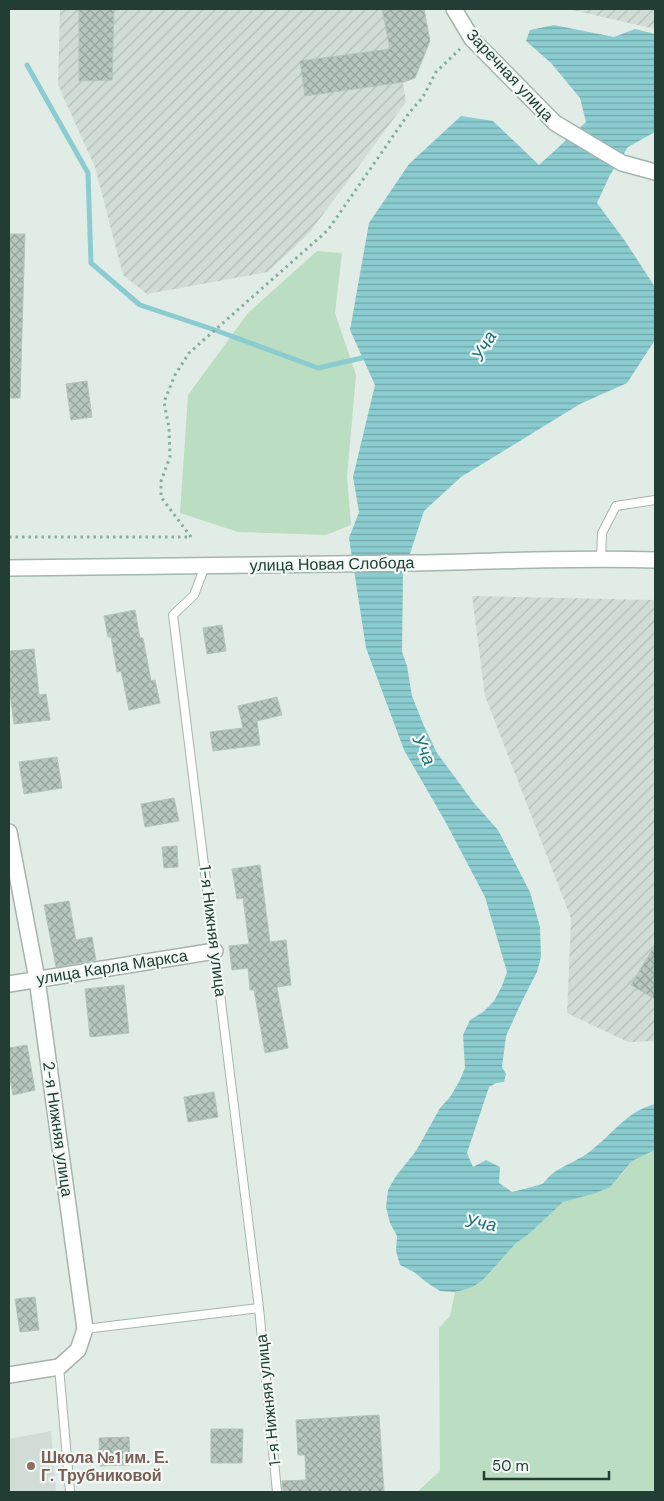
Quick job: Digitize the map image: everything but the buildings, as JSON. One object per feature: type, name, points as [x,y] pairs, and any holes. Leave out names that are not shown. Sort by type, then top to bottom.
[{"type":"main road","name":"Заречная улица","points":[[454,9],[472,39],[554,123],[622,162],[655,172]]},
{"type":"main road","name":"улица Новая Слобода","points":[[9,568],[319,565],[500,560],[655,560]]},
{"type":"main road","name":"2-я Нижняя улица","points":[[9,832],[37,979],[85,1330]]},
{"type":"main road","name":"улица Карла Маркса","points":[[9,984],[216,951]]},
{"type":"main road","points":[[9,1375],[59,1367],[78,1350],[85,1330]]},
{"type":"lane","points":[[601,560],[602,533],[616,506],[655,500]]},
{"type":"lane","name":"1-я Нижняя улица","points":[[205,566],[194,595],[173,615],[259,1308],[277,1492]]},
{"type":"lane","points":[[85,1330],[259,1308]]},
{"type":"lane","points":[[59,1367],[70,1492]]},
{"type":"path","points":[[9,537],[191,536],[161,497],[161,481],[170,457],[169,428],[164,402],[176,375],[189,353],[328,230],[403,121],[423,97],[436,72],[472,39]]},
{"type":"shaded area","points":[[60,9],[424,9],[430,41],[415,78],[403,83],[406,102],[310,232],[268,272],[147,294],[123,275],[95,167],[58,85]]},
{"type":"shaded area","points":[[568,9],[655,9],[655,29]]},
{"type":"shaded area","points":[[472,596],[655,600],[655,1041],[628,1042],[567,1013],[571,918],[485,696]]},
{"type":"shaded area","name":"Школа №1 им. Е. Г. Трубниковой","points":[[51,1431],[56,1492],[9,1492],[9,1439]]},
{"type":"green space","points":[[317,251],[342,253],[335,313],[356,375],[347,477],[351,525],[326,535],[238,532],[180,513],[188,395],[248,313]]},
{"type":"green space","points":[[655,1150],[655,1492],[417,1492],[440,1471],[439,1328],[450,1316],[455,1292],[471,1288],[483,1280],[516,1243],[529,1234],[563,1202],[579,1197],[621,1175],[632,1161]]},
{"type":"water","name":"Уча","points":[[554,25],[614,37],[635,29],[655,34],[655,132],[628,147],[610,175],[597,203],[655,287],[655,340],[627,383],[580,404],[461,477],[424,511],[403,575],[402,652],[407,666],[412,696],[437,753],[474,803],[498,830],[530,892],[540,927],[541,957],[537,972],[506,1036],[502,1067],[506,1074],[504,1082],[496,1083],[489,1087],[467,1153],[473,1167],[486,1160],[500,1167],[499,1183],[512,1192],[540,1185],[553,1173],[589,1153],[629,1117],[645,1107],[655,1104],[655,1150],[632,1161],[610,1187],[563,1202],[529,1234],[516,1243],[483,1280],[471,1288],[455,1292],[440,1291],[414,1272],[400,1265],[396,1251],[397,1236],[390,1223],[386,1207],[388,1190],[396,1176],[416,1151],[440,1108],[450,1097],[459,1082],[465,1068],[463,1035],[470,1020],[483,1012],[494,1001],[507,972],[485,897],[445,821],[404,750],[366,648],[349,538],[359,512],[353,477],[375,385],[350,330],[369,223],[409,164],[461,116],[493,121],[539,165],[586,122],[580,98],[551,63],[526,41],[530,30]]},
{"type":"waterway","points":[[27,65],[88,173],[91,263],[140,305],[318,368],[362,358]]},
{"type":"place","name":"Школа №1 им. Е. Г. Трубниковой","points":[[31,1466]]}]
